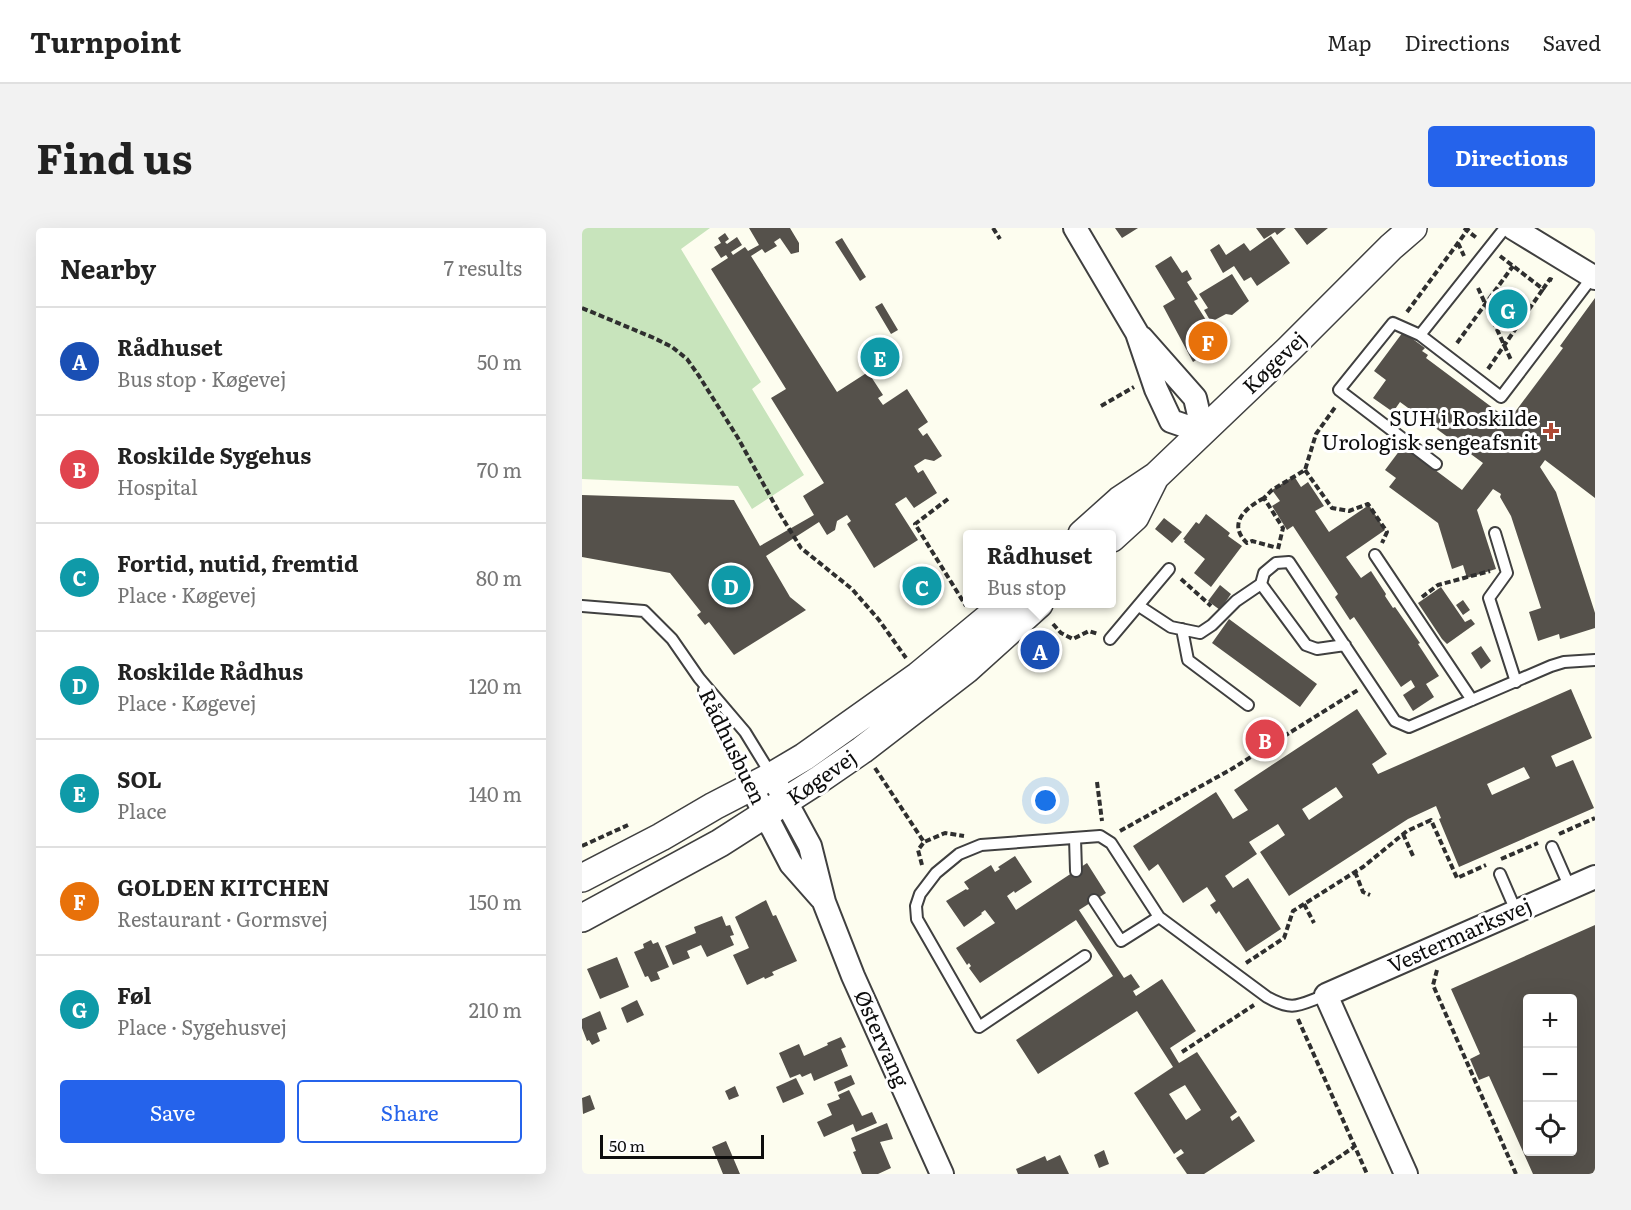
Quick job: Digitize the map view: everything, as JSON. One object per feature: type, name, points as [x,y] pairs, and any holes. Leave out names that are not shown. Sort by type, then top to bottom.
[{"type":"street","points":[[1075,228],[1137,333],[1195,398],[1203,432]]},
{"type":"street","name":"Køgevej","points":[[1086,530],[1120,500],[1156,476],[1288,351],[1396,237],[1413,228]]},
{"type":"street","points":[[1513,228],[1594,277]]},
{"type":"street","points":[[1137,333],[1152,377],[1171,421],[1203,432]]},
{"type":"street","name":"Køgevej","points":[[1116,534],[1135,517],[1156,476]]},
{"type":"street","name":"Køgevej","points":[[582,878],[661,837],[804,757],[918,676],[999,608]]},
{"type":"street","name":"Køgevej","points":[[582,918],[701,854],[776,809],[862,750],[1044,612]]},
{"type":"street","name":"Rådhusbuen","points":[[761,782],[776,809]]},
{"type":"street","name":"Østervang","points":[[776,809],[792,864],[824,902],[854,976],[942,1174]]},
{"type":"street","name":"Vestermarksvej","points":[[1326,995],[1595,877]]},
{"type":"street","points":[[1326,995],[1406,1174]]},
{"type":"lane","points":[[1420,335],[1505,228]]},
{"type":"lane","points":[[1436,464],[1339,390],[1393,323],[1420,335],[1501,396],[1594,277]]},
{"type":"lane","points":[[1495,533],[1507,573],[1489,598],[1515,681]]},
{"type":"lane","points":[[1375,555],[1472,700]]},
{"type":"lane","points":[[1139,606],[1171,627],[1200,633],[1212,626],[1236,601],[1261,584],[1263,573],[1276,563],[1288,562],[1395,721],[1409,727],[1551,666],[1564,662],[1595,660]]},
{"type":"lane","points":[[1110,639],[1169,569]]},
{"type":"lane","points":[[1261,584],[1306,645],[1317,649],[1345,645]]},
{"type":"lane","name":"Rådhusbuen","points":[[582,606],[644,611],[672,639],[699,678],[745,732],[761,782]]},
{"type":"lane","points":[[1182,629],[1188,660],[1248,705]]},
{"type":"lane","name":"Rådhusbuen","points":[[699,678],[726,740],[761,782]]},
{"type":"lane","points":[[1085,957],[979,1026],[929,942],[916,913],[917,900],[936,873],[959,854],[981,845],[1100,836],[1111,843],[1159,917],[1267,997],[1282,1005],[1293,1007]]},
{"type":"lane","points":[[1075,838],[1076,871]]},
{"type":"lane","points":[[1550,843],[1570,888]]},
{"type":"lane","points":[[1500,874],[1516,911]]},
{"type":"lane","points":[[1094,900],[1121,941],[1159,917]]},
{"type":"lane","name":"Vestermarksvej","points":[[1293,1007],[1326,995]]},
{"type":"path","points":[[993,228],[1000,239]]},
{"type":"path","points":[[1397,325],[1467,229],[1543,289]]},
{"type":"path","points":[[1458,243],[1518,374]]},
{"type":"path","points":[[1448,356],[1513,266]]},
{"type":"path","points":[[1485,372],[1550,279],[1578,296]]},
{"type":"path","points":[[582,308],[654,338],[672,347],[687,359],[738,438],[801,548],[852,589],[879,620],[918,676]]},
{"type":"path","points":[[1101,406],[1152,377]]},
{"type":"path","points":[[1279,547],[1252,541],[1247,543],[1238,535],[1237,525],[1243,514],[1254,504],[1305,470],[1316,434],[1338,403],[1339,390]]},
{"type":"path","points":[[1305,470],[1332,508],[1349,511],[1368,504],[1387,532],[1375,555]]},
{"type":"path","points":[[1264,498],[1282,528],[1276,563]]},
{"type":"path","points":[[948,499],[915,525],[963,599]]},
{"type":"path","points":[[1409,606],[1438,585],[1504,566]]},
{"type":"path","points":[[1169,569],[1221,616]]},
{"type":"path","points":[[969,608],[980,625]]},
{"type":"path","points":[[1044,612],[1061,633],[1072,639],[1089,632],[1110,639]]},
{"type":"path","points":[[1111,843],[1120,830],[1230,770],[1369,683]]},
{"type":"path","points":[[862,750],[924,842],[945,833],[962,835],[981,845]]},
{"type":"path","points":[[1096,782],[1103,825],[1100,836]]},
{"type":"path","points":[[1557,834],[1595,818]]},
{"type":"path","points":[[1232,972],[1284,938],[1293,911],[1354,872],[1403,834],[1431,820],[1457,878],[1550,843]]},
{"type":"path","points":[[1403,834],[1414,858]]},
{"type":"path","points":[[1354,872],[1363,892],[1370,895]]},
{"type":"path","points":[[1304,904],[1314,922]]},
{"type":"path","points":[[1446,941],[1433,985],[1516,1174]]},
{"type":"path","points":[[1182,1052],[1267,997]]},
{"type":"path","points":[[1293,1007],[1367,1174]]},
{"type":"path","points":[[1314,1174],[1354,1147]]},
{"type":"green space","points":[[582,228],[710,228],[681,249],[761,382],[752,389],[804,475],[752,509],[738,486],[582,479]]},
{"type":"building","points":[[749,228],[790,228],[799,243],[799,252],[791,254],[780,238],[774,242],[777,246],[765,253],[762,249],[751,256],[837,392],[868,372],[883,395],[878,398],[883,405],[907,389],[928,422],[918,429],[923,436],[927,433],[942,456],[934,461],[925,459],[914,466],[918,473],[923,470],[937,493],[914,508],[906,497],[895,504],[918,540],[874,568],[847,524],[851,521],[847,515],[837,521],[835,530],[827,535],[819,522],[766,556],[790,597],[806,610],[734,655],[709,622],[705,625],[697,615],[701,612],[670,573],[582,557],[582,495],[734,500],[760,546],[814,515],[803,496],[824,483],[771,398],[786,389],[711,269],[728,258],[726,255],[721,258],[714,247],[721,243],[718,238],[725,233],[729,239],[725,242],[727,244],[737,237],[742,245],[731,252],[733,255],[745,247],[748,251],[759,245]]},
{"type":"building","points":[[1115,228],[1138,228],[1122,238]]},
{"type":"building","points":[[1256,228],[1286,228],[1277,235],[1275,232],[1264,239]]},
{"type":"building","points":[[1294,228],[1328,228],[1307,245]]},
{"type":"building","points":[[1271,236],[1290,263],[1257,286],[1251,277],[1244,281],[1234,266],[1223,273],[1210,250],[1219,244],[1226,255],[1244,243],[1250,251]]},
{"type":"building","points":[[842,238],[866,277],[860,281],[835,242]]},
{"type":"building","points":[[1171,256],[1182,273],[1187,270],[1192,279],[1187,282],[1198,299],[1194,301],[1211,328],[1215,326],[1225,342],[1193,362],[1163,306],[1175,299],[1155,266]]},
{"type":"building","points":[[1232,274],[1249,301],[1232,315],[1226,314],[1211,322],[1204,310],[1208,308],[1199,294]]},
{"type":"building","points":[[1595,298],[1595,498],[1545,460],[1540,467],[1556,492],[1595,613],[1595,628],[1560,639],[1559,634],[1538,641],[1529,612],[1541,608],[1511,516],[1500,497],[1501,494],[1493,489],[1477,510],[1496,569],[1467,578],[1463,565],[1452,569],[1438,523],[1389,487],[1396,478],[1385,470],[1403,446],[1462,490],[1483,463],[1400,402],[1393,412],[1373,398],[1386,380],[1374,371],[1403,332],[1425,348],[1422,351],[1428,355],[1426,358],[1509,420],[1563,348],[1560,346]]},
{"type":"building","points":[[882,303],[898,330],[891,334],[875,307]]},
{"type":"building","points":[[1294,476],[1301,487],[1308,482],[1324,506],[1315,511],[1329,532],[1369,505],[1385,530],[1346,557],[1361,578],[1371,571],[1393,608],[1395,607],[1420,643],[1418,644],[1439,676],[1426,684],[1434,697],[1413,711],[1403,695],[1415,687],[1411,680],[1401,687],[1354,617],[1350,620],[1335,597],[1338,594],[1293,526],[1287,530],[1272,506],[1280,501],[1272,490]]},
{"type":"building","points":[[1206,514],[1230,533],[1228,536],[1242,546],[1211,587],[1194,573],[1205,559],[1183,539],[1196,522],[1199,524]]},
{"type":"building","points":[[1164,518],[1182,532],[1172,543],[1155,529]]},
{"type":"building","points":[[1220,585],[1231,594],[1220,610],[1208,601]]},
{"type":"building","points":[[1441,587],[1465,622],[1471,619],[1475,624],[1447,644],[1418,603]]},
{"type":"building","points":[[1463,600],[1470,610],[1463,615],[1456,605]]},
{"type":"building","points":[[1229,619],[1317,684],[1300,707],[1212,643]]},
{"type":"building","points":[[1481,646],[1491,661],[1481,669],[1471,653]]},
{"type":"building","points":[[1571,689],[1592,738],[1551,756],[1556,767],[1573,760],[1594,808],[1459,867],[1436,806],[1408,819],[1289,896],[1260,852],[1285,835],[1278,824],[1249,842],[1257,854],[1225,876],[1233,888],[1248,878],[1281,929],[1246,952],[1219,911],[1216,914],[1210,905],[1216,901],[1207,887],[1183,903],[1158,864],[1149,871],[1133,846],[1216,792],[1233,819],[1248,810],[1234,790],[1357,709],[1387,754],[1372,764],[1378,774]],"holes":[[[1524,767],[1530,778],[1492,795],[1487,784]],[[1336,787],[1343,797],[1309,820],[1302,809]]]},
{"type":"building","points":[[1015,856],[1032,882],[1007,896],[1016,910],[1087,863],[1106,893],[1079,910],[1124,978],[1131,974],[1140,987],[1133,991],[1136,996],[1162,979],[1196,1031],[1170,1048],[1179,1063],[1197,1052],[1237,1112],[1230,1117],[1232,1121],[1239,1116],[1255,1141],[1204,1174],[1187,1174],[1176,1158],[1184,1153],[1181,1149],[1174,1154],[1134,1093],[1173,1067],[1137,1011],[1038,1074],[1016,1040],[1113,976],[1076,920],[980,983],[969,968],[971,966],[969,963],[967,965],[956,948],[995,923],[985,910],[964,927],[946,901],[969,889],[964,882],[991,865],[995,872],[1000,869],[998,867]],"holes":[[[1185,1085],[1201,1110],[1186,1120],[1169,1094]]]},
{"type":"building","points":[[766,900],[773,916],[776,915],[797,961],[772,972],[774,975],[747,985],[733,955],[749,948],[735,917]]},
{"type":"building","points":[[722,916],[726,926],[730,925],[734,935],[730,936],[734,945],[707,957],[701,945],[687,951],[690,958],[673,965],[665,946],[696,933],[694,927]]},
{"type":"building","points":[[1595,925],[1595,1174],[1533,1174],[1525,1156],[1577,1156],[1577,994],[1523,994],[1523,1152],[1489,1076],[1479,1080],[1470,1059],[1480,1054],[1451,989]]},
{"type":"building","points":[[651,940],[653,944],[658,942],[669,967],[657,972],[660,979],[651,982],[648,976],[645,977],[634,952],[644,948],[643,944]]},
{"type":"building","points":[[617,957],[629,987],[600,999],[587,969]]},
{"type":"building","points":[[637,1000],[644,1015],[627,1023],[621,1008]]},
{"type":"building","points":[[600,1011],[607,1029],[597,1033],[600,1041],[592,1045],[589,1040],[587,1041],[582,1028],[582,1019]]},
{"type":"building","points":[[841,1037],[846,1047],[841,1049],[848,1066],[814,1081],[811,1073],[802,1077],[800,1074],[790,1078],[779,1053],[799,1044],[804,1056]]},
{"type":"building","points":[[851,1075],[855,1084],[838,1092],[834,1082]]},
{"type":"building","points":[[796,1078],[804,1094],[783,1103],[776,1087]]},
{"type":"building","points":[[735,1086],[739,1096],[729,1100],[725,1091]]},
{"type":"building","points":[[849,1090],[862,1116],[872,1112],[877,1123],[856,1132],[853,1124],[824,1137],[817,1122],[832,1115],[827,1104],[840,1099],[838,1095]]},
{"type":"building","points":[[590,1095],[595,1109],[583,1114],[582,1098]]},
{"type":"building","points":[[887,1123],[893,1139],[880,1142],[891,1168],[878,1174],[862,1174],[853,1152],[856,1151],[851,1138]]},
{"type":"building","points":[[726,1141],[740,1174],[723,1174],[712,1147]]},
{"type":"building","points":[[1104,1150],[1109,1164],[1099,1168],[1094,1155]]},
{"type":"building","points":[[1060,1155],[1069,1174],[1018,1174],[1016,1169],[1045,1156],[1047,1161]]},
{"type":"place","name":"Føl","points":[[1508,309]]},
{"type":"place","name":"GOLDEN KITCHEN","points":[[1208,341]]},
{"type":"place","name":"SOL","points":[[880,357]]},
{"type":"place","name":"SUH i Roskilde Urologisk sengeafsnit","points":[[1551,431]]},
{"type":"place","name":"Roskilde Rådhus","points":[[731,585]]},
{"type":"place","name":"Fortid, nutid, fremtid","points":[[922,586]]},
{"type":"place","name":"Rådhuset","points":[[1040,650]]},
{"type":"place","name":"Roskilde Sygehus","points":[[1265,739]]}]
